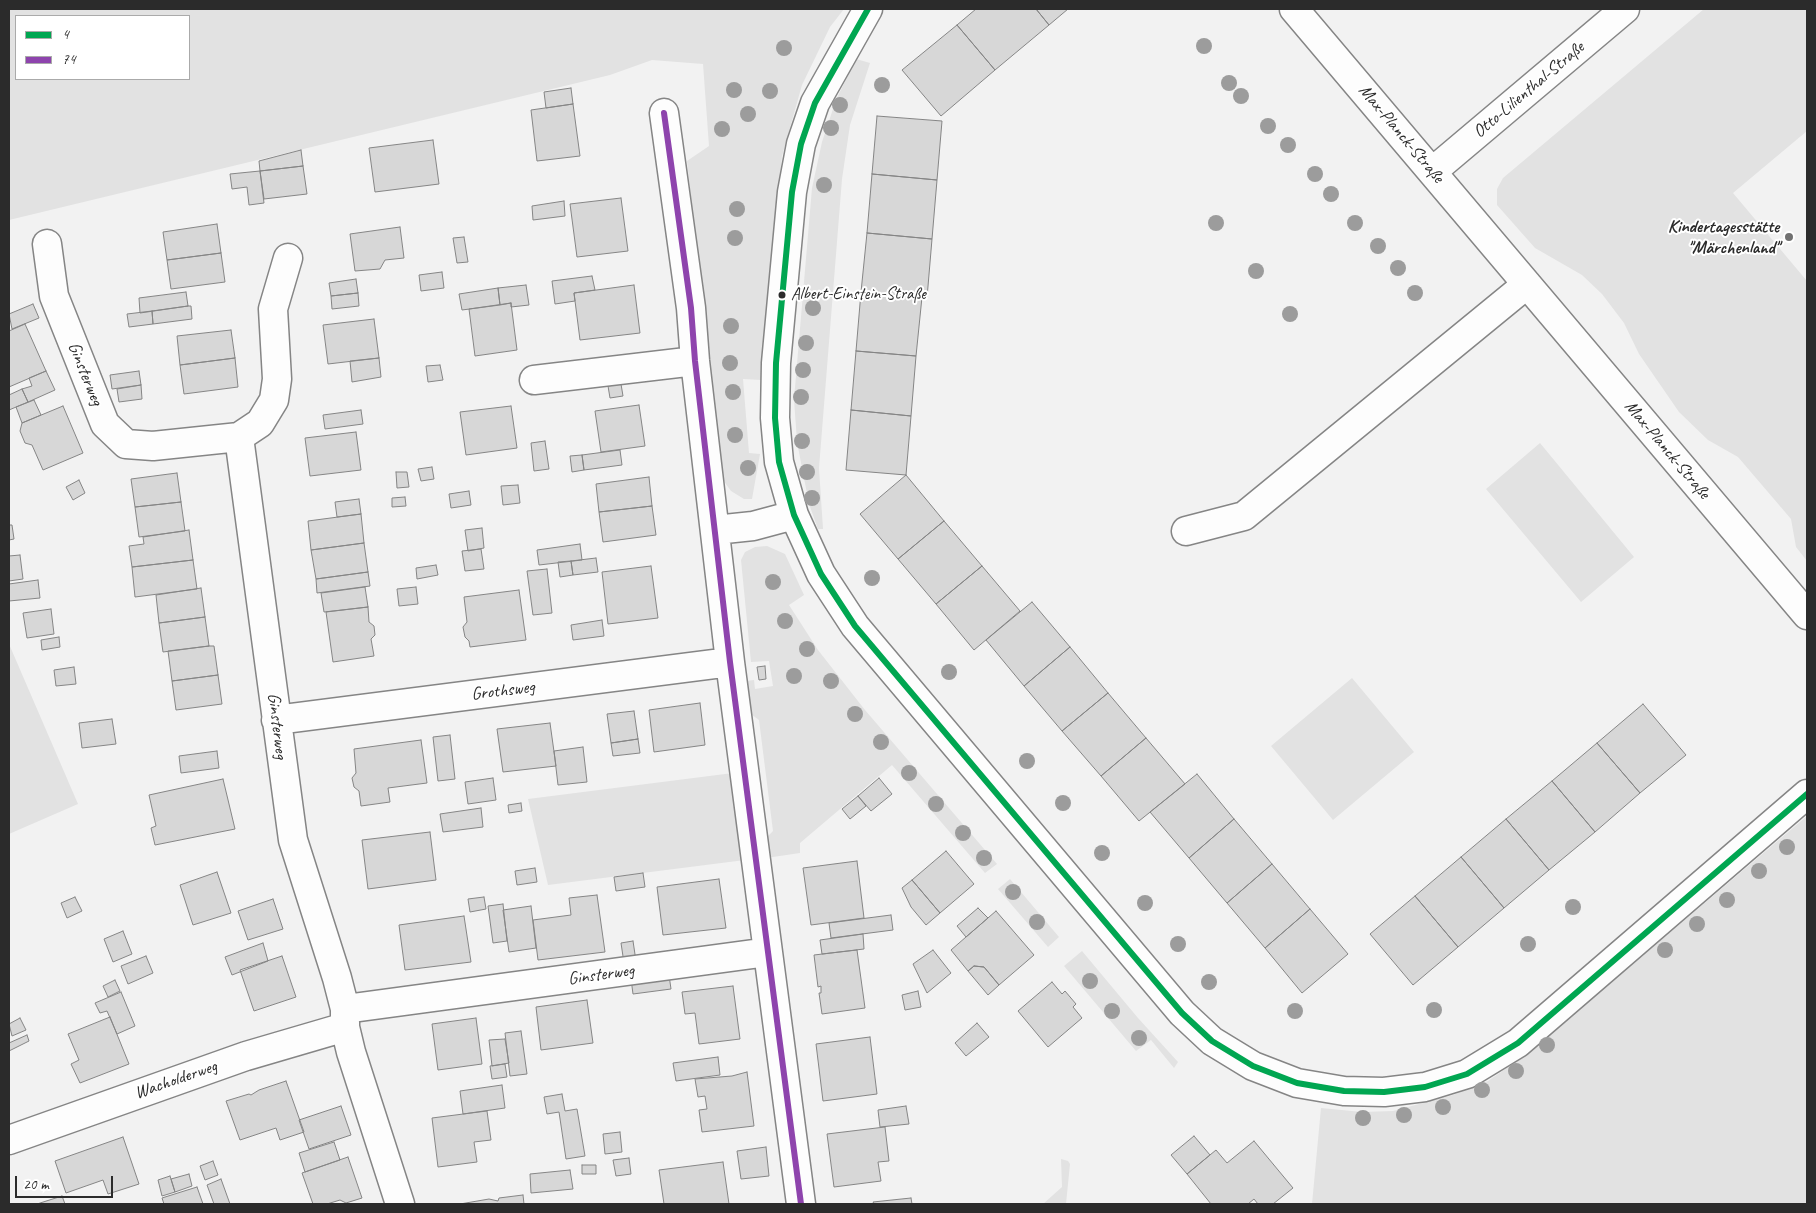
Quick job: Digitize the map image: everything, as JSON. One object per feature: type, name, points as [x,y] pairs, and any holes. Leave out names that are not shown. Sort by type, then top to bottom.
[{"type":"street","points":[[868,9],[815,103],[802,144],[792,192],[776,363],[775,418],[779,462],[794,515],[821,574],[854,626],[1182,1014],[1212,1041],[1253,1066],[1297,1083],[1344,1091],[1384,1092],[1425,1087],[1467,1074],[1518,1043],[1807,794]]},
{"type":"street","name":"Max-Planck-Straße","points":[[1294,9],[1807,615]]},
{"type":"street","name":"Otto-Lilienthal-Straße","points":[[1433,172],[1625,9]]},
{"type":"street","points":[[664,113],[691,308],[694,361],[730,662],[801,1204]]},
{"type":"street","name":"Ginsterweg","points":[[47,244],[54,296],[105,424],[126,444],[153,446],[239,437],[260,423],[274,400],[277,379],[272,309],[288,258]]},
{"type":"street","points":[[1186,531],[1244,516],[1526,285]]},
{"type":"street","points":[[534,380],[694,361]]},
{"type":"street","name":"Ginsterweg","points":[[239,437],[293,840],[400,1204]]},
{"type":"street","points":[[715,530],[753,526],[794,515]]},
{"type":"street","name":"Grothsweg","points":[[276,720],[730,662]]},
{"type":"street","name":"Ginsterweg","points":[[345,1018],[768,952]]},
{"type":"street","name":"Wacholderweg","points":[[9,1140],[246,1056],[345,1018]]},
{"type":"shaded area","points":[[9,9],[844,9],[830,27],[802,85],[782,156],[761,380],[743,379],[749,453],[760,454],[752,499],[744,499],[731,491],[723,480],[702,297],[687,161],[709,146],[703,64],[652,60],[610,75],[9,220]]},
{"type":"shaded area","points":[[1704,9],[1807,9],[1807,131],[1733,193],[1807,281],[1807,561],[1796,547],[1791,519],[1738,457],[1708,440],[1679,412],[1639,354],[1624,323],[1602,294],[1582,275],[1535,248],[1497,205],[1497,189],[1503,178]]},
{"type":"shaded area","points":[[856,59],[870,63],[850,125],[842,179],[819,468],[823,529],[818,529],[809,504],[797,442],[794,399],[812,188],[822,142],[836,100]]},
{"type":"shaded area","points":[[1540,443],[1634,557],[1581,602],[1486,489]]},
{"type":"shaded area","points":[[767,546],[785,554],[804,595],[789,605],[818,650],[865,710],[997,864],[985,873],[892,765],[800,843],[800,853],[766,858],[763,841],[773,831],[759,720],[748,712],[746,681],[754,680],[755,689],[773,686],[769,661],[751,662],[741,560],[745,552],[755,547]]},
{"type":"shaded area","points":[[9,644],[78,804],[9,834]]},
{"type":"shaded area","points":[[1352,678],[1414,752],[1333,820],[1271,746]]},
{"type":"shaded area","points":[[733,773],[745,860],[548,885],[528,799]]},
{"type":"shaded area","points":[[1807,816],[1807,1204],[1312,1204],[1321,1108],[1362,1112],[1393,1111],[1453,1095],[1488,1081],[1527,1054]]},
{"type":"shaded area","points":[[1010,879],[1059,937],[1048,947],[998,889]]},
{"type":"shaded area","points":[[1082,951],[1178,1062],[1174,1068],[1151,1040],[1136,1051],[1064,966]]},
{"type":"shaded area","points":[[1061,1159],[1068,1161],[1070,1164],[1066,1204],[1043,1204],[1062,1187]]},
{"type":"building","points":[[976,9],[1036,9],[1049,25],[995,70],[957,25]]},
{"type":"building","points":[[1036,9],[1068,9],[1049,25]]},
{"type":"building","points":[[957,25],[995,70],[941,116],[902,70]]},
{"type":"building","points":[[571,88],[573,104],[546,108],[544,92]]},
{"type":"building","points":[[573,104],[580,156],[537,161],[531,110]]},
{"type":"building","points":[[877,116],[942,121],[937,180],[872,174]]},
{"type":"building","points":[[433,140],[439,184],[375,192],[369,148]]},
{"type":"building","points":[[301,150],[303,166],[260,171],[259,161]]},
{"type":"building","points":[[303,166],[307,194],[264,199],[260,171]]},
{"type":"building","points":[[260,171],[264,203],[249,205],[247,187],[232,189],[230,174]]},
{"type":"building","points":[[872,174],[937,180],[932,239],[867,233]]},
{"type":"building","points":[[621,198],[628,251],[577,257],[570,204]]},
{"type":"building","points":[[564,201],[565,216],[533,220],[532,206]]},
{"type":"building","points":[[217,224],[221,253],[167,260],[163,232]]},
{"type":"building","points":[[400,227],[404,258],[385,260],[380,269],[355,271],[350,234]]},
{"type":"building","points":[[867,233],[932,239],[927,298],[861,292]]},
{"type":"building","points":[[464,237],[468,262],[457,263],[453,238]]},
{"type":"building","points":[[221,253],[225,282],[171,289],[167,260]]},
{"type":"building","points":[[442,272],[444,288],[421,291],[419,275]]},
{"type":"building","points":[[592,276],[595,290],[574,293],[575,301],[555,304],[552,281]]},
{"type":"building","points":[[356,279],[358,293],[331,296],[329,283]]},
{"type":"building","points":[[526,285],[529,305],[511,307],[511,303],[500,305],[498,288]]},
{"type":"building","points":[[634,285],[640,333],[580,340],[574,293]]},
{"type":"building","points":[[498,288],[500,305],[462,310],[459,294]]},
{"type":"building","points":[[186,292],[188,306],[140,313],[139,298]]},
{"type":"building","points":[[861,292],[922,297],[916,356],[856,351]]},
{"type":"building","points":[[358,293],[359,306],[332,309],[331,296]]},
{"type":"building","points":[[511,303],[517,350],[475,356],[469,309]]},
{"type":"building","points":[[33,304],[39,318],[12,329],[9,314]]},
{"type":"building","points":[[191,306],[192,319],[153,324],[152,311]]},
{"type":"building","points":[[152,311],[153,324],[129,327],[127,314]]},
{"type":"building","points":[[374,319],[379,358],[328,364],[323,325]]},
{"type":"building","points":[[25,324],[46,371],[9,387],[9,331]]},
{"type":"building","points":[[231,330],[235,358],[180,365],[177,336]]},
{"type":"building","points":[[856,351],[916,356],[911,416],[851,410]]},
{"type":"building","points":[[235,358],[238,387],[184,394],[180,365]]},
{"type":"building","points":[[379,358],[381,377],[352,382],[350,361]]},
{"type":"building","points":[[440,365],[443,380],[428,382],[426,366]]},
{"type":"building","points":[[46,371],[55,390],[28,402],[22,389],[32,386],[29,378]]},
{"type":"building","points":[[139,371],[141,385],[112,389],[110,375]]},
{"type":"building","points":[[621,384],[623,396],[610,398],[608,386]]},
{"type":"building","points":[[141,385],[142,399],[119,402],[117,389]]},
{"type":"building","points":[[22,389],[28,402],[9,410],[9,395]]},
{"type":"building","points":[[34,400],[41,415],[22,423],[16,407]]},
{"type":"building","points":[[639,405],[645,446],[601,452],[595,411]]},
{"type":"building","points":[[63,406],[83,453],[43,470],[32,445],[25,443],[20,431],[22,423]]},
{"type":"building","points":[[511,406],[517,448],[466,455],[460,412]]},
{"type":"building","points":[[361,410],[363,424],[325,429],[323,415]]},
{"type":"building","points":[[851,410],[911,416],[906,475],[846,470]]},
{"type":"building","points":[[356,432],[361,470],[310,476],[305,438]]},
{"type":"building","points":[[545,441],[549,469],[534,471],[531,443]]},
{"type":"building","points":[[620,450],[622,465],[584,470],[582,455]]},
{"type":"building","points":[[582,455],[584,470],[572,472],[570,456]]},
{"type":"building","points":[[432,467],[434,479],[421,481],[418,469]]},
{"type":"building","points":[[396,472],[407,472],[409,487],[397,488]]},
{"type":"building","points":[[177,473],[181,502],[135,507],[131,479]]},
{"type":"building","points":[[906,475],[944,521],[898,559],[860,514]]},
{"type":"building","points":[[649,477],[652,506],[599,512],[596,484]]},
{"type":"building","points":[[79,480],[85,493],[73,500],[66,487]]},
{"type":"building","points":[[518,485],[520,503],[503,505],[501,486]]},
{"type":"building","points":[[469,491],[471,505],[451,508],[449,494]]},
{"type":"building","points":[[405,497],[406,506],[392,507],[392,498]]},
{"type":"building","points":[[359,499],[361,514],[337,517],[335,502]]},
{"type":"building","points":[[181,502],[185,531],[139,537],[135,507]]},
{"type":"building","points":[[652,506],[656,535],[603,542],[599,512]]},
{"type":"building","points":[[361,514],[364,543],[311,550],[308,521]]},
{"type":"building","points":[[944,521],[982,566],[936,604],[898,559]]},
{"type":"building","points":[[9,525],[12,525],[14,539],[9,540]]},
{"type":"building","points":[[482,528],[484,548],[468,551],[465,530]]},
{"type":"building","points":[[189,530],[193,560],[132,567],[129,546],[144,544],[143,537]]},
{"type":"building","points":[[364,543],[368,572],[316,579],[311,550]]},
{"type":"building","points":[[580,544],[582,560],[539,565],[537,550]]},
{"type":"building","points":[[481,549],[484,569],[465,571],[462,551]]},
{"type":"building","points":[[20,555],[23,579],[9,581],[9,556]]},
{"type":"building","points":[[596,558],[598,572],[573,575],[571,561]]},
{"type":"building","points":[[193,560],[197,589],[135,597],[132,567]]},
{"type":"building","points":[[571,561],[573,575],[560,577],[558,562]]},
{"type":"building","points":[[436,565],[438,575],[417,579],[416,568]]},
{"type":"building","points":[[651,566],[658,618],[608,624],[602,572]]},
{"type":"building","points":[[982,566],[1020,611],[974,650],[936,604]]},
{"type":"building","points":[[547,569],[552,613],[533,615],[527,571]]},
{"type":"building","points":[[368,572],[370,586],[317,593],[316,579]]},
{"type":"building","points":[[38,580],[40,598],[9,601],[9,584]]},
{"type":"building","points":[[365,587],[368,607],[324,612],[321,593]]},
{"type":"building","points":[[416,587],[418,604],[399,606],[397,589]]},
{"type":"building","points":[[201,588],[205,617],[159,623],[156,595]]},
{"type":"building","points":[[519,590],[526,640],[470,647],[463,627],[467,622],[464,597]]},
{"type":"building","points":[[1032,602],[1070,647],[1024,686],[986,640]]},
{"type":"building","points":[[368,607],[369,622],[374,626],[375,635],[371,639],[374,656],[333,662],[326,612]]},
{"type":"building","points":[[51,609],[54,634],[27,638],[23,613]]},
{"type":"building","points":[[205,617],[209,646],[163,652],[159,623]]},
{"type":"building","points":[[602,620],[604,636],[573,640],[571,625]]},
{"type":"building","points":[[59,637],[60,647],[42,650],[41,640]]},
{"type":"building","points":[[214,646],[218,675],[172,681],[168,651]]},
{"type":"building","points":[[1070,647],[1108,693],[1062,731],[1024,686]]},
{"type":"building","points":[[765,666],[766,679],[759,680],[757,667]]},
{"type":"building","points":[[74,667],[76,684],[56,686],[54,670]]},
{"type":"building","points":[[218,675],[222,704],[176,710],[172,681]]},
{"type":"building","points":[[1108,693],[1146,738],[1101,776],[1062,731]]},
{"type":"building","points":[[700,703],[705,745],[654,752],[649,710]]},
{"type":"building","points":[[1643,704],[1686,755],[1640,793],[1597,743]]},
{"type":"building","points":[[634,711],[638,739],[611,743],[607,714]]},
{"type":"building","points":[[112,719],[116,744],[82,748],[79,723]]},
{"type":"building","points":[[550,723],[556,766],[503,772],[497,729]]},
{"type":"building","points":[[450,735],[455,779],[438,781],[433,737]]},
{"type":"building","points":[[1146,738],[1185,784],[1139,821],[1101,776]]},
{"type":"building","points":[[638,739],[640,753],[613,756],[611,743]]},
{"type":"building","points":[[421,740],[427,783],[388,788],[390,802],[361,806],[359,791],[354,787],[352,778],[356,773],[354,749]]},
{"type":"building","points":[[1597,743],[1640,793],[1595,832],[1552,781]]},
{"type":"building","points":[[583,747],[587,782],[558,785],[554,751]]},
{"type":"building","points":[[217,751],[219,768],[181,773],[179,756]]},
{"type":"building","points":[[1197,774],[1234,819],[1189,858],[1150,812]]},
{"type":"building","points":[[493,778],[496,800],[468,804],[465,782]]},
{"type":"building","points":[[879,778],[892,794],[871,811],[858,796]]},
{"type":"building","points":[[223,779],[235,829],[155,845],[151,828],[156,826],[149,795]]},
{"type":"building","points":[[1552,781],[1595,832],[1549,870],[1506,819]]},
{"type":"building","points":[[858,796],[866,806],[850,819],[842,809]]},
{"type":"building","points":[[521,803],[522,811],[509,813],[508,805]]},
{"type":"building","points":[[481,808],[483,827],[443,832],[440,814]]},
{"type":"building","points":[[1234,819],[1272,864],[1227,903],[1189,858]]},
{"type":"building","points":[[1506,819],[1549,870],[1504,908],[1461,857]]},
{"type":"building","points":[[430,832],[436,880],[368,889],[362,840]]},
{"type":"building","points":[[946,851],[974,884],[940,913],[912,880]]},
{"type":"building","points":[[1461,857],[1504,908],[1458,947],[1415,896]]},
{"type":"building","points":[[857,861],[864,918],[811,925],[803,868]]},
{"type":"building","points":[[1272,864],[1310,909],[1265,948],[1227,903]]},
{"type":"building","points":[[535,868],[537,882],[517,885],[515,871]]},
{"type":"building","points":[[217,872],[231,913],[193,925],[180,885]]},
{"type":"building","points":[[643,873],[645,887],[616,891],[614,877]]},
{"type":"building","points":[[719,879],[726,928],[663,935],[657,887]]},
{"type":"building","points":[[912,880],[940,913],[926,925],[911,907],[902,888]]},
{"type":"building","points":[[597,895],[605,952],[538,960],[533,920],[571,915],[569,898]]},
{"type":"building","points":[[1415,896],[1458,947],[1413,985],[1370,934]]},
{"type":"building","points":[[75,897],[82,911],[67,918],[61,903]]},
{"type":"building","points":[[484,897],[486,909],[470,912],[468,899]]},
{"type":"building","points":[[273,899],[283,929],[248,940],[238,911]]},
{"type":"building","points":[[503,904],[507,941],[493,943],[488,906]]},
{"type":"building","points":[[531,906],[536,948],[509,952],[503,910]]},
{"type":"building","points":[[978,908],[988,918],[966,937],[957,926]]},
{"type":"building","points":[[1310,909],[1348,954],[1302,993],[1265,948]]},
{"type":"building","points":[[996,911],[1034,955],[999,985],[984,967],[974,966],[968,971],[951,950]]},
{"type":"building","points":[[891,915],[893,930],[831,938],[829,923]]},
{"type":"building","points":[[464,916],[471,962],[405,970],[399,925]]},
{"type":"building","points":[[123,931],[132,954],[113,962],[104,939]]},
{"type":"building","points":[[863,934],[864,949],[822,954],[820,940]]},
{"type":"building","points":[[633,941],[636,961],[624,963],[621,943]]},
{"type":"building","points":[[263,943],[268,961],[232,975],[225,957]]},
{"type":"building","points":[[857,950],[865,1008],[822,1014],[819,993],[821,993],[821,986],[818,987],[814,955]]},
{"type":"building","points":[[933,950],[951,973],[927,993],[913,964]]},
{"type":"building","points":[[146,956],[153,973],[128,984],[121,966]]},
{"type":"building","points":[[282,956],[296,997],[254,1011],[240,970]]},
{"type":"building","points":[[974,966],[984,967],[999,985],[988,995],[968,971]]},
{"type":"building","points":[[669,975],[671,989],[633,994],[631,979]]},
{"type":"building","points":[[115,980],[120,991],[108,997],[103,986]]},
{"type":"building","points":[[1052,982],[1062,994],[1065,991],[1076,1004],[1073,1007],[1082,1018],[1048,1047],[1018,1011]]},
{"type":"building","points":[[733,986],[740,1039],[699,1044],[695,1013],[685,1014],[682,992]]},
{"type":"building","points":[[918,991],[921,1007],[905,1010],[902,995]]},
{"type":"building","points":[[121,992],[135,1026],[117,1034],[107,1011],[100,1013],[95,1003]]},
{"type":"building","points":[[587,1000],[593,1043],[541,1050],[536,1007]]},
{"type":"building","points":[[110,1017],[129,1064],[80,1083],[71,1064],[79,1060],[68,1034]]},
{"type":"building","points":[[20,1018],[26,1030],[12,1036],[9,1024]]},
{"type":"building","points":[[476,1018],[482,1064],[438,1070],[432,1024]]},
{"type":"building","points":[[977,1023],[989,1037],[966,1056],[955,1043]]},
{"type":"building","points":[[521,1031],[527,1074],[510,1076],[505,1033]]},
{"type":"building","points":[[27,1035],[29,1041],[9,1051],[9,1043]]},
{"type":"building","points":[[870,1037],[877,1094],[823,1101],[816,1044]]},
{"type":"building","points":[[505,1039],[509,1063],[492,1066],[489,1040]]},
{"type":"building","points":[[718,1057],[720,1075],[676,1081],[673,1063]]},
{"type":"building","points":[[505,1064],[507,1077],[492,1079],[490,1066]]},
{"type":"building","points":[[747,1072],[754,1126],[702,1132],[699,1110],[707,1109],[705,1096],[698,1097],[695,1079],[732,1076]]},
{"type":"building","points":[[286,1081],[304,1132],[280,1140],[276,1128],[240,1140],[226,1101],[251,1095],[259,1090]]},
{"type":"building","points":[[502,1085],[505,1108],[463,1114],[460,1091]]},
{"type":"building","points":[[562,1094],[565,1111],[577,1109],[585,1156],[566,1159],[559,1112],[547,1114],[544,1097]]},
{"type":"building","points":[[341,1106],[351,1135],[309,1149],[299,1120]]},
{"type":"building","points":[[906,1106],[909,1124],[880,1127],[878,1110]]},
{"type":"building","points":[[487,1111],[491,1140],[474,1142],[477,1162],[438,1167],[432,1118]]},
{"type":"building","points":[[885,1127],[889,1161],[878,1162],[881,1181],[834,1187],[827,1134]]},
{"type":"building","points":[[620,1132],[622,1152],[605,1154],[603,1134]]},
{"type":"building","points":[[1194,1136],[1210,1155],[1187,1174],[1171,1155]]},
{"type":"building","points":[[123,1137],[139,1184],[108,1194],[103,1180],[66,1193],[55,1161]]},
{"type":"building","points":[[1254,1141],[1293,1188],[1273,1204],[1258,1204],[1254,1199],[1248,1204],[1211,1204],[1187,1174],[1216,1150],[1227,1163]]},
{"type":"building","points":[[334,1142],[340,1160],[305,1172],[299,1153]]},
{"type":"building","points":[[766,1147],[769,1176],[741,1179],[737,1151]]},
{"type":"building","points":[[348,1157],[362,1198],[346,1203],[340,1200],[327,1204],[313,1204],[302,1173]]},
{"type":"building","points":[[629,1158],[631,1174],[616,1176],[613,1160]]},
{"type":"building","points":[[213,1161],[218,1175],[205,1180],[200,1166]]},
{"type":"building","points":[[723,1162],[729,1204],[664,1204],[659,1170]]},
{"type":"building","points":[[582,1165],[596,1165],[596,1174],[582,1174]]},
{"type":"building","points":[[570,1170],[573,1189],[531,1193],[530,1174]]},
{"type":"building","points":[[189,1174],[192,1186],[175,1192],[171,1179]]},
{"type":"building","points":[[170,1176],[175,1192],[162,1196],[158,1180]]},
{"type":"building","points":[[221,1179],[230,1204],[214,1204],[207,1185]]},
{"type":"building","points":[[197,1187],[203,1204],[164,1204],[162,1198]]},
{"type":"building","points":[[523,1195],[524,1204],[460,1204],[489,1199],[498,1201],[499,1198]]},
{"type":"building","points":[[62,1196],[65,1204],[37,1204]]},
{"type":"building","points":[[911,1198],[912,1204],[874,1204],[873,1202]]},
{"type":"transit line","name":"4","points":[[868,9],[815,103],[801,144],[792,192],[776,363],[775,418],[779,462],[794,515],[821,574],[855,626],[1182,1013],[1212,1041],[1253,1066],[1297,1083],[1344,1091],[1384,1092],[1425,1087],[1467,1074],[1518,1043],[1807,794]]},
{"type":"transit line","name":"74","points":[[664,113],[691,308],[695,361],[730,662],[801,1204]]},
{"type":"place","name":"Kindertagesstätte \"Märchenland\"","points":[[1789,237]]},
{"type":"place","name":"Albert-Einstein-Straße","points":[[782,295]]}]
